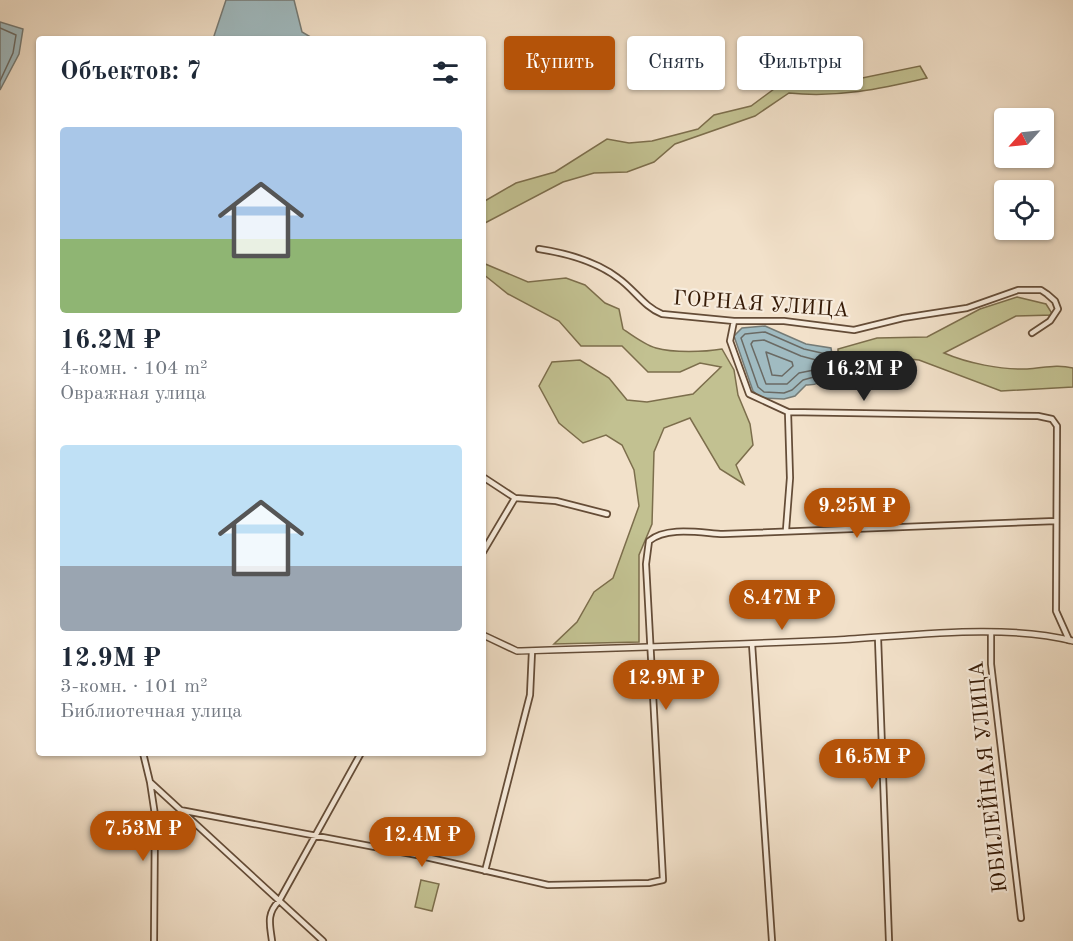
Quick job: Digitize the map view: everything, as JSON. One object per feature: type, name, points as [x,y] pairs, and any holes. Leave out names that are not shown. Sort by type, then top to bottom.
[{"type":"street","name":"ГОРНАЯ УЛИЦА","points":[[539,249],[572,257],[605,270],[623,281],[651,309],[662,314],[734,321],[784,321],[854,330],[903,318],[967,308],[1018,290],[1041,290],[1055,301],[1058,309],[1050,321],[1032,333]]},
{"type":"street","points":[[734,321],[730,341],[749,394],[788,412],[1038,416],[1052,419],[1057,426],[1056,611],[1071,640]]},
{"type":"street","points":[[786,530],[790,478],[788,412]]},
{"type":"street","points":[[486,479],[515,498],[556,501],[607,514]]},
{"type":"street","points":[[486,547],[515,498]]},
{"type":"street","points":[[180,810],[564,886],[649,883],[663,880],[646,555],[647,547],[655,536],[670,532],[723,534],[1056,521]]},
{"type":"street","points":[[486,636],[517,651],[752,644],[991,632],[1036,634],[1071,640]]},
{"type":"street","name":"ЮБИЛЕЙНАЯ УЛИЦА","points":[[991,632],[991,664],[1022,918]]},
{"type":"street","points":[[878,638],[889,941]]},
{"type":"street","points":[[752,644],[772,941]]},
{"type":"street","points":[[485,871],[530,695],[532,651]]},
{"type":"street","points":[[144,756],[155,815],[154,941]]},
{"type":"street","points":[[272,941],[269,919],[271,909],[279,901],[359,756]]},
{"type":"street","points":[[150,782],[323,941]]},
{"type":"shaded area","points":[[920,66],[927,78],[875,89],[841,93],[789,93],[755,116],[675,144],[654,162],[627,172],[594,173],[563,182],[486,222],[486,200],[516,183],[555,172],[607,139],[629,143],[652,141],[698,129],[714,115],[751,106],[773,90],[863,90],[863,78]]},
{"type":"shaded area","points":[[486,264],[528,282],[566,278],[585,285],[605,303],[619,309],[623,329],[643,343],[671,351],[722,349],[734,370],[738,395],[750,424],[753,445],[736,465],[744,484],[720,469],[690,418],[664,428],[654,452],[652,524],[639,555],[639,642],[554,644],[577,622],[594,592],[613,578],[639,506],[634,470],[622,445],[606,435],[583,443],[559,423],[539,386],[552,362],[580,360],[609,378],[627,400],[647,402],[693,394],[721,367],[700,363],[680,372],[648,372],[622,346],[581,346],[559,321],[508,294],[486,276]]},
{"type":"shaded area","points":[[1017,297],[1046,304],[1053,315],[1016,316],[944,353],[995,367],[1073,368],[1073,387],[1001,391],[919,360],[889,357],[874,371],[856,380],[838,375],[838,349],[877,338],[927,337],[980,309]]},
{"type":"shaded area","points":[[421,880],[439,884],[432,911],[415,907]]},
{"type":"water","points":[[226,0],[294,0],[302,32],[309,36],[214,36]]},
{"type":"water","points":[[0,22],[23,29],[19,54],[0,90]]},
{"type":"water","points":[[765,326],[806,344],[831,348],[831,368],[825,379],[806,385],[795,396],[784,399],[761,398],[753,391],[734,336],[742,328]]}]
